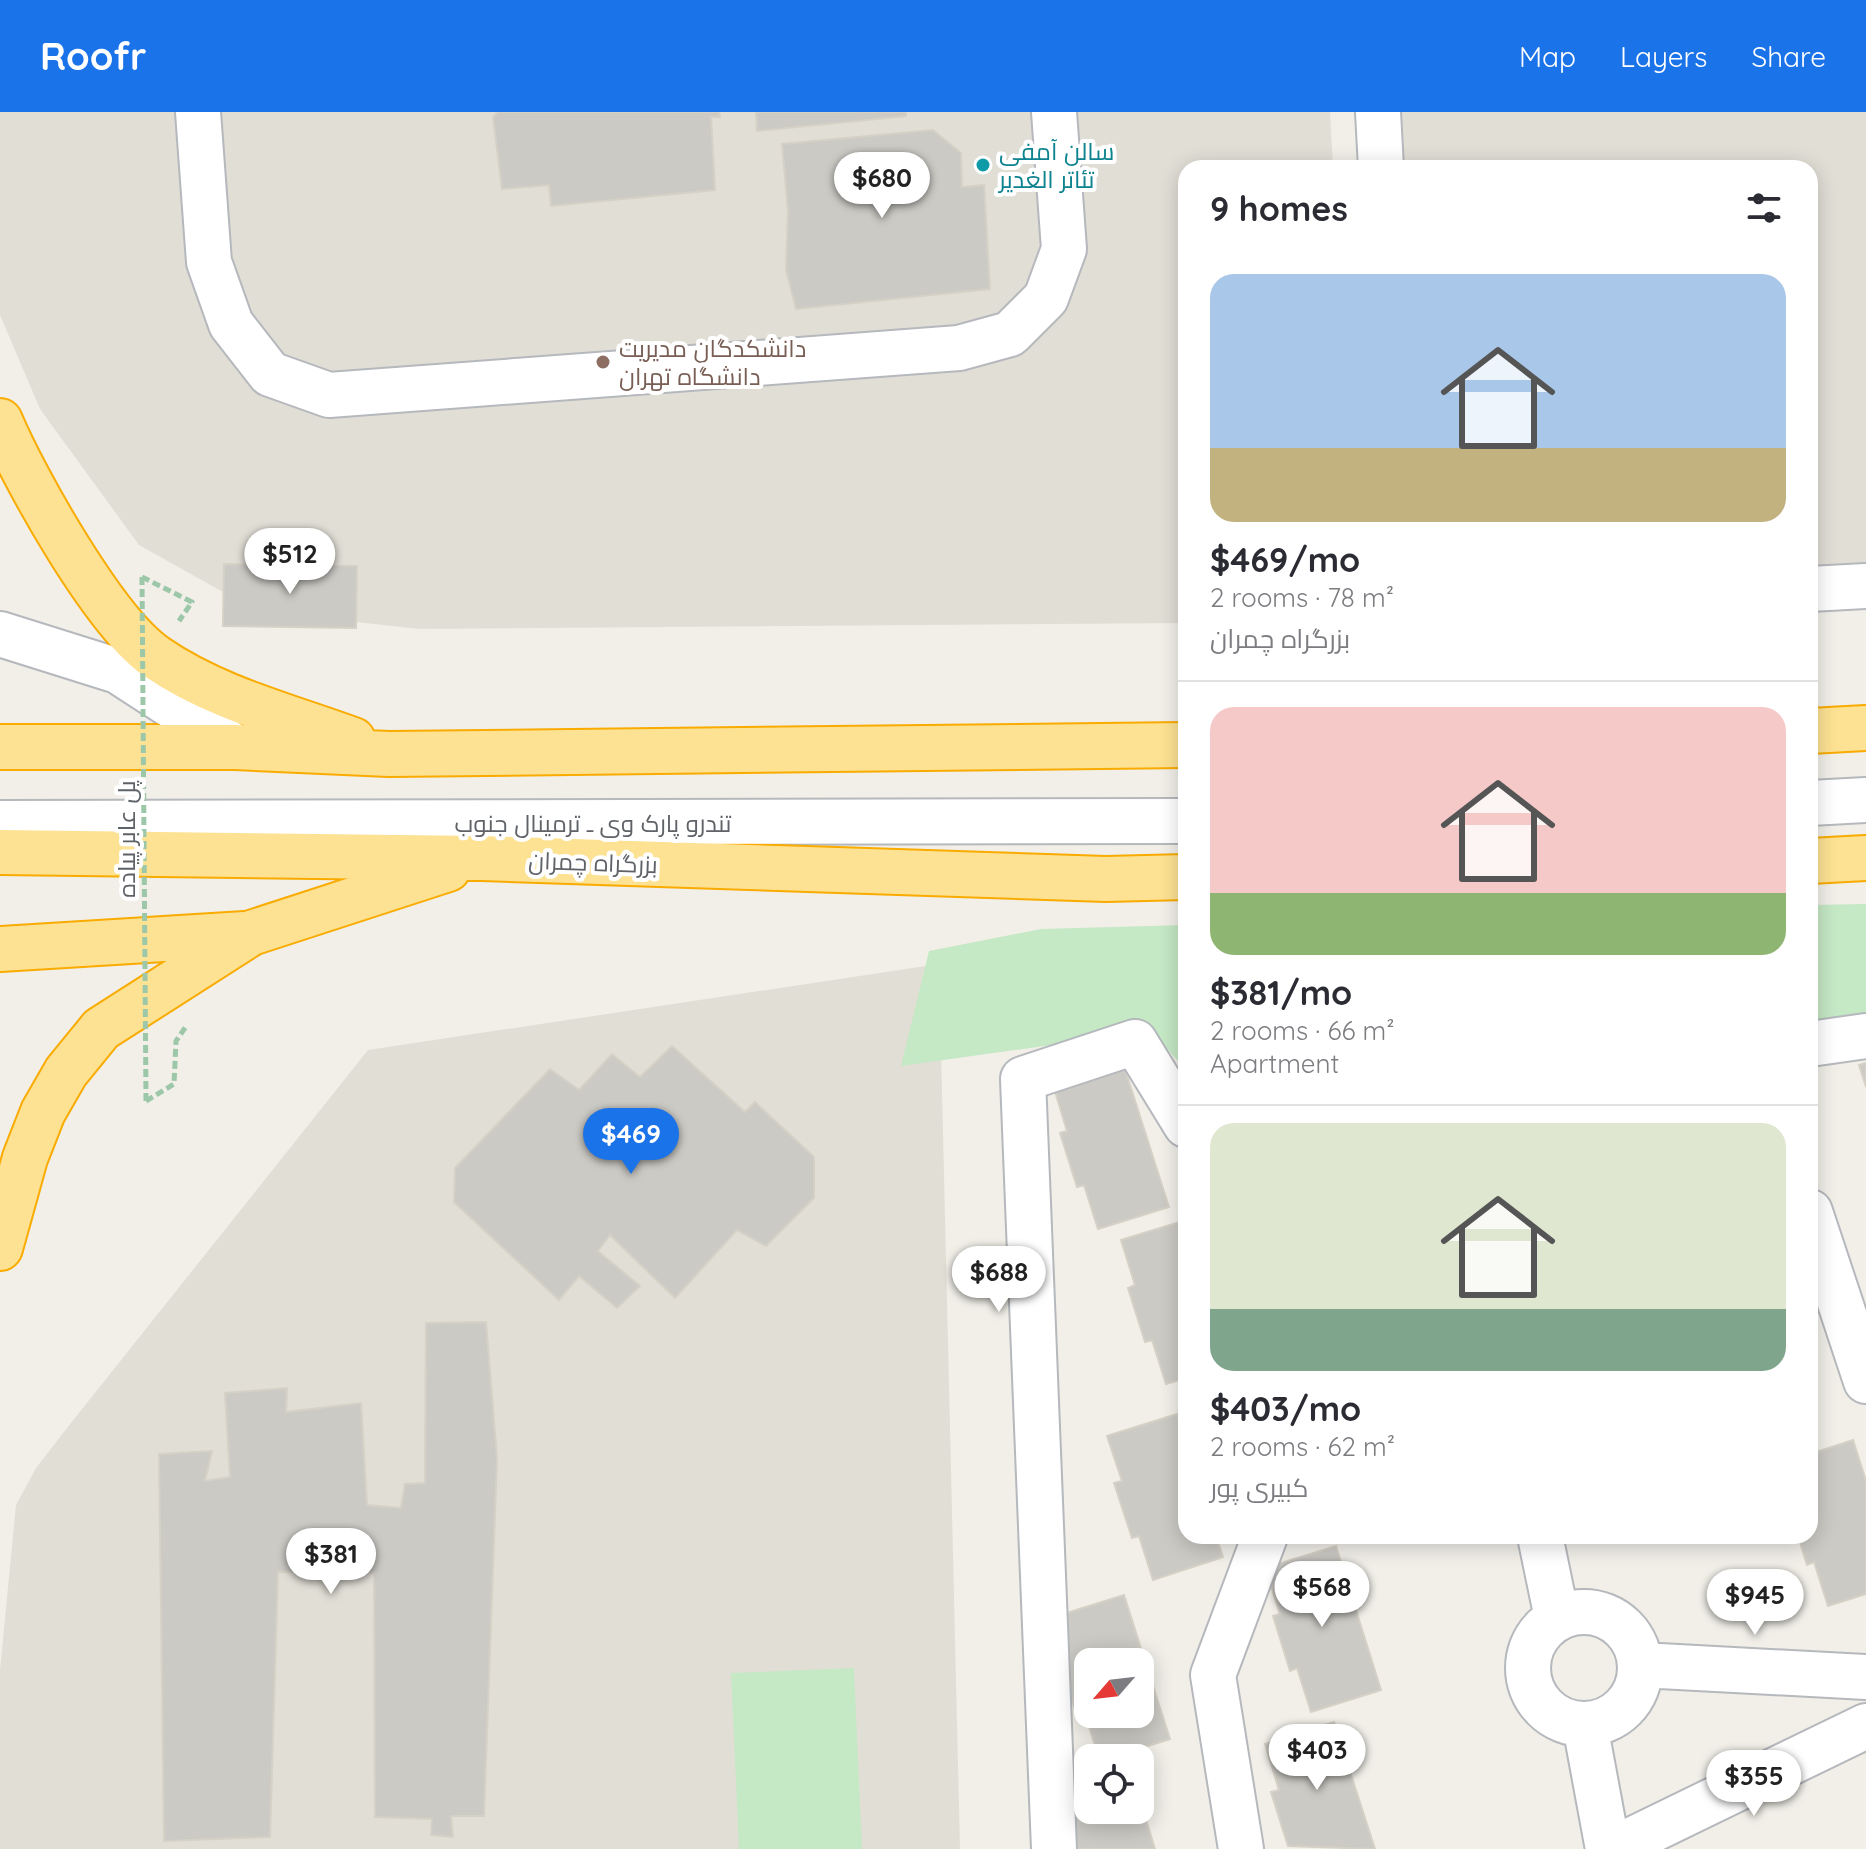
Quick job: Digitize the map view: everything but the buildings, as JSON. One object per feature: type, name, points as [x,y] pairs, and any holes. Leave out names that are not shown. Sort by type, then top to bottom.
[{"type":"highway","points":[[0,421],[16,458],[61,534],[110,608],[154,657],[202,684],[389,754]]},
{"type":"highway","points":[[1818,731],[1866,728]]},
{"type":"highway","points":[[0,747],[235,747],[389,754],[1178,745]]},
{"type":"highway","name":"بزرگراه چمران","points":[[0,852],[482,858],[1106,879],[1178,877]]},
{"type":"highway","points":[[0,949],[251,933],[482,858]]},
{"type":"highway","points":[[1818,861],[1866,858]]},
{"type":"highway","points":[[4,1228],[25,1158],[43,1112],[66,1072],[101,1029],[251,933]]},
{"type":"street","points":[[198,112],[209,262],[231,324],[270,374],[329,395],[959,348],[1010,334],[1046,298],[1064,249],[1054,112]]},
{"type":"street","points":[[1378,112],[1381,160]]},
{"type":"street","points":[[1818,589],[1866,586]]},
{"type":"street","points":[[0,634],[118,671],[235,747]]},
{"type":"street","points":[[1818,803],[1866,800]]},
{"type":"street","name":"تندرو پارک وی ـ ترمینال جنوب","points":[[0,823],[247,825],[1178,821]]},
{"type":"street","points":[[1818,1043],[1866,1036]]},
{"type":"street","points":[[1054,1849],[1023,1079],[1135,1042],[1178,1112]]},
{"type":"street","points":[[1818,1236],[1866,1381]]},
{"type":"street","points":[[1241,1849],[1213,1675],[1262,1544]]},
{"type":"street","points":[[1542,1544],[1557,1618]]},
{"type":"street","points":[[1576,1612],[1595,1613],[1613,1619],[1637,1647],[1641,1665],[1639,1684],[1631,1700],[1603,1722],[1585,1725],[1567,1723],[1551,1714],[1538,1701],[1530,1684],[1528,1665],[1531,1646],[1542,1630],[1557,1618],[1576,1612]]},
{"type":"street","points":[[1641,1665],[1866,1677]]},
{"type":"street","points":[[1585,1725],[1611,1849],[1866,1726]]},
{"type":"path","name":"پل عابر پیاده","points":[[176,1041],[174,1084],[146,1101],[142,577],[192,602]]},
{"type":"shaded area","name":"دانشکدگان مدیریت دانشگاه تهران","points":[[0,112],[1330,112],[1333,160],[1178,160],[1178,623],[419,629],[257,611],[139,545],[40,409],[0,315]]},
{"type":"shaded area","points":[[1395,112],[1866,112],[1866,567],[1818,570],[1818,160],[1398,160]]},
{"type":"shaded area","points":[[939,964],[960,1849],[0,1849],[0,1670],[16,1505],[36,1468],[368,1050]]},
{"type":"green space","points":[[1866,904],[1866,1018],[1818,1021],[1818,905]]},
{"type":"green space","points":[[1178,925],[1178,1061],[1151,1031],[901,1066],[929,951],[1041,929]]},
{"type":"green space","points":[[854,1668],[862,1849],[739,1849],[731,1673]]},
{"type":"place","name":"سالن آمفی تئاتر الغدير","points":[[983,165]]},
{"type":"place","name":"دانشکدگان مدیریت دانشگاه تهران","points":[[603,362]]}]
